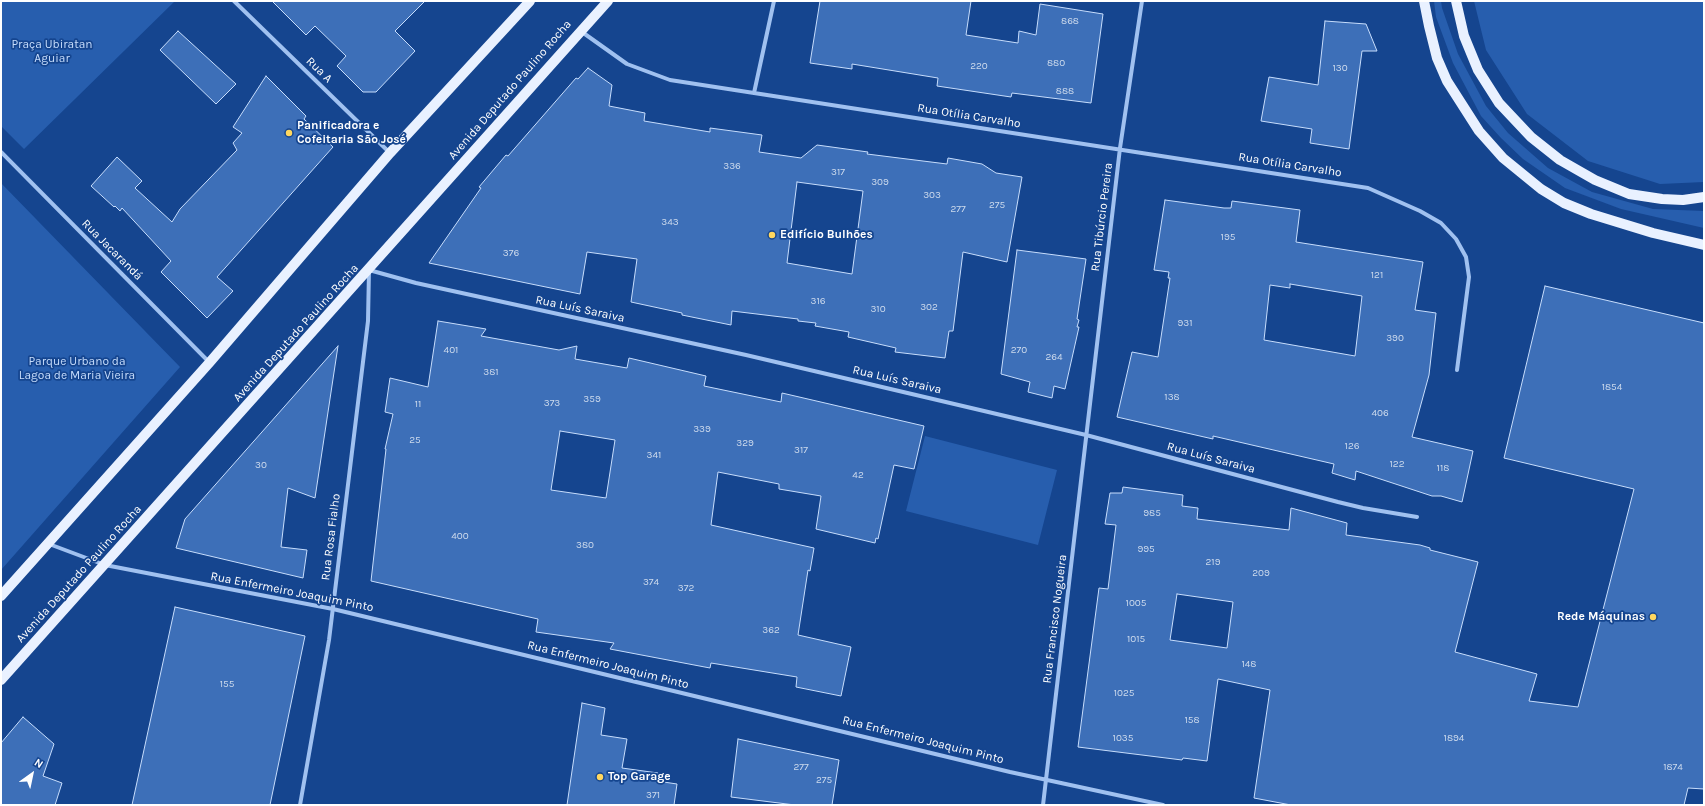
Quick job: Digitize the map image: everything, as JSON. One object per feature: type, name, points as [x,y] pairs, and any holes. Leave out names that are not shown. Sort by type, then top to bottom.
[{"type":"main road","points":[[1,596],[210,362],[390,153],[530,1]]},
{"type":"main road","name":"Avenida Deputado Paulino Rocha","points":[[1,680],[369,270],[580,30],[608,1]]},
{"type":"main road","points":[[1424,1],[1437,58],[1447,81],[1479,131],[1503,158],[1540,189],[1564,203],[1591,214],[1653,233],[1704,245]]},
{"type":"main road","points":[[1456,1],[1464,36],[1478,70],[1499,103],[1531,137],[1560,160],[1595,180],[1629,194],[1662,199],[1683,200],[1704,197]]},
{"type":"street","name":"Rua A","points":[[234,1],[390,153]]},
{"type":"street","points":[[754,93],[774,1]]},
{"type":"street","name":"Rua Tibúrcio Pereira","points":[[1086,435],[1120,148],[1142,1]]},
{"type":"street","name":"Rua Otília Carvalho","points":[[580,30],[628,64],[670,80],[1120,148],[1368,188],[1420,211],[1442,223],[1456,239],[1466,257],[1469,277],[1457,370]]},
{"type":"street","name":"Rua Jacarandá","points":[[1,152],[210,362]]},
{"type":"street","name":"Rua Luís Saraiva","points":[[369,270],[416,283],[746,355],[1086,435],[1344,504],[1417,518]]},
{"type":"street","name":"Rua Rosa Fialho","points":[[300,805],[329,640],[368,321],[369,270]]},
{"type":"street","name":"Rua Francisco Nogueira","points":[[1043,805],[1086,435]]},
{"type":"street","name":"Rua Enfermeiro Joaquim Pinto","points":[[48,544],[104,566],[333,608],[1010,772],[1164,805]]},
{"type":"green space","name":"Praça Ubiratan Aguiar","points":[[1,1],[175,1],[24,149],[1,126]]},
{"type":"green space","points":[[1434,1],[1441,1],[1458,54],[1486,106],[1508,133],[1548,168],[1592,192],[1653,209],[1704,211],[1704,228],[1621,209],[1565,188],[1523,159],[1481,116],[1453,63],[1436,17]]},
{"type":"green space","points":[[1474,1],[1704,1],[1704,182],[1660,184],[1588,161],[1527,114],[1486,50]]},
{"type":"green space","name":"Parque Urbano da Lagoa de Maria Vieira","points":[[1,183],[180,367],[1,570]]},
{"type":"green space","points":[[925,436],[1057,470],[1038,545],[906,511]]},
{"type":"building","points":[[272,1],[425,1],[395,31],[415,51],[376,92],[363,92],[337,66],[346,56],[315,26],[306,35]]},
{"type":"building","points":[[820,1],[971,1],[966,35],[1018,43],[1019,31],[1036,35],[1040,4],[1103,14],[1091,103],[1012,93],[1011,97],[937,86],[938,78],[852,64],[852,69],[810,63]]},
{"type":"building","points":[[1325,21],[1366,24],[1377,51],[1362,51],[1349,149],[1310,143],[1312,129],[1261,121],[1269,77],[1318,85]]},
{"type":"building","points":[[178,31],[236,84],[216,104],[160,50]]},
{"type":"building","points":[[588,68],[612,85],[609,106],[645,113],[644,121],[710,132],[710,128],[762,135],[759,152],[801,158],[817,145],[868,152],[867,154],[947,164],[948,158],[982,164],[996,173],[1022,177],[1007,262],[963,252],[953,331],[949,331],[945,358],[895,352],[896,348],[848,337],[849,332],[815,326],[816,323],[798,321],[798,319],[732,311],[731,325],[682,315],[682,313],[631,302],[637,259],[587,252],[580,294],[429,263],[481,188],[479,187],[576,78],[578,79]],"holes":[[[797,182],[863,191],[852,274],[787,263]]]},
{"type":"building","points":[[266,76],[306,116],[304,119],[333,147],[217,277],[233,291],[207,318],[161,272],[171,261],[122,208],[120,211],[115,206],[114,207],[91,186],[117,157],[142,181],[135,188],[172,222],[180,209],[237,150],[233,143],[242,133],[233,127]]},
{"type":"building","points":[[1165,200],[1224,208],[1231,208],[1232,201],[1300,210],[1296,242],[1423,262],[1415,310],[1436,313],[1429,375],[1412,437],[1473,451],[1462,502],[1441,496],[1432,496],[1356,471],[1355,480],[1332,473],[1334,464],[1213,436],[1213,439],[1117,417],[1132,352],[1158,357],[1170,278],[1168,278],[1169,272],[1154,270]],"holes":[[[1290,284],[1362,296],[1355,356],[1264,340],[1270,285],[1290,288]]]},
{"type":"building","points":[[1017,250],[1086,259],[1077,319],[1079,320],[1077,327],[1079,327],[1065,389],[1054,386],[1052,398],[1028,392],[1030,382],[1001,374]]},
{"type":"building","points":[[1545,286],[1704,323],[1704,789],[1688,788],[1684,805],[1291,805],[1254,798],[1270,690],[1218,679],[1207,761],[1183,758],[1182,760],[1078,747],[1099,588],[1108,589],[1116,525],[1105,524],[1110,493],[1122,493],[1123,487],[1183,495],[1182,506],[1198,508],[1197,519],[1289,530],[1291,508],[1347,523],[1346,535],[1420,545],[1430,548],[1430,550],[1478,562],[1455,652],[1537,674],[1529,701],[1578,707],[1634,489],[1504,458]],"holes":[[[1177,594],[1233,602],[1227,648],[1170,640]]]},
{"type":"building","points":[[438,321],[486,329],[481,336],[559,350],[577,346],[575,359],[627,368],[629,358],[706,376],[704,386],[781,402],[782,393],[924,426],[914,469],[894,465],[878,539],[876,538],[875,543],[816,529],[821,496],[779,489],[779,484],[718,472],[711,525],[814,548],[810,571],[808,570],[798,635],[851,647],[841,696],[796,687],[797,677],[711,663],[710,668],[610,649],[614,643],[536,632],[538,619],[371,581],[385,449],[393,414],[385,412],[390,378],[428,387]],"holes":[[[560,431],[615,440],[606,498],[551,490]]]},
{"type":"building","points":[[338,346],[315,498],[288,488],[281,547],[307,550],[303,578],[176,548],[185,519]]},
{"type":"building","points":[[175,607],[305,636],[270,805],[132,805]]},
{"type":"building","points":[[582,703],[605,708],[601,735],[627,739],[622,768],[658,773],[657,781],[677,784],[674,805],[567,805]]},
{"type":"building","points":[[23,717],[54,744],[43,776],[62,783],[55,805],[1,805],[1,743]]},
{"type":"building","points":[[738,739],[839,760],[832,805],[795,805],[731,797]]},
{"type":"place","name":"Panificadora e Cofeitaria São José","points":[[289,133]]},
{"type":"place","name":"Edifício Bulhões","points":[[772,235]]},
{"type":"place","name":"Rede Máquinas","points":[[1653,617]]},
{"type":"place","name":"Top Garage","points":[[600,777]]}]
